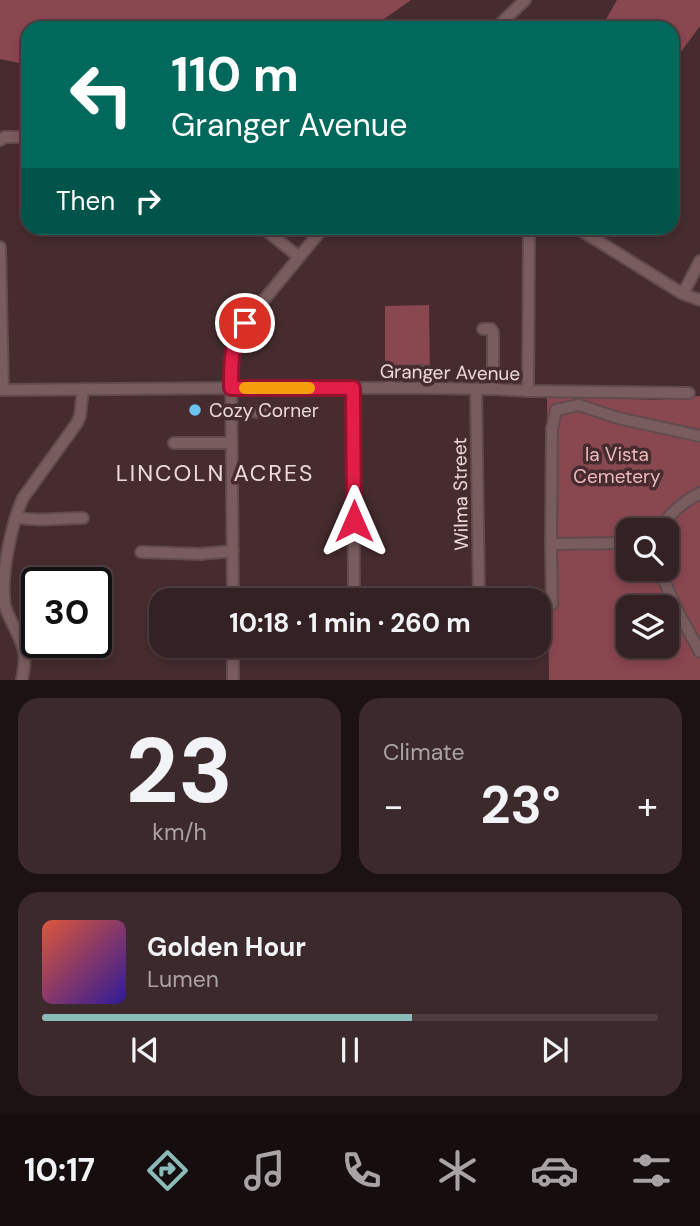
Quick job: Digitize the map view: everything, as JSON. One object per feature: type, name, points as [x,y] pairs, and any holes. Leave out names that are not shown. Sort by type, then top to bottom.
[{"type":"street","points":[[503,21],[525,0]]},
{"type":"street","points":[[0,140],[5,137],[21,137]]},
{"type":"street","points":[[271,235],[299,257]]},
{"type":"street","points":[[233,588],[231,360],[234,341],[245,323],[317,235]]},
{"type":"street","points":[[528,391],[529,235]]},
{"type":"street","points":[[589,235],[683,294],[700,300]]},
{"type":"street","points":[[0,247],[1,390]]},
{"type":"street","points":[[683,294],[700,261]]},
{"type":"street","points":[[483,329],[491,329],[493,332],[493,389]]},
{"type":"street","points":[[389,388],[391,372],[424,371],[426,388]]},
{"type":"street","points":[[353,388],[354,588]]},
{"type":"street","name":"Granger Avenue","points":[[1,390],[476,388],[689,393]]},
{"type":"street","name":"Wilma Street","points":[[476,388],[480,588]]},
{"type":"street","points":[[22,680],[24,652],[5,607],[2,588],[10,537],[23,498],[77,423],[83,389]]},
{"type":"street","points":[[552,604],[552,429],[556,410],[579,405],[618,418],[700,436]]},
{"type":"street","points":[[232,411],[278,412]]},
{"type":"street","points":[[174,443],[232,443]]},
{"type":"street","points":[[667,518],[684,501],[700,493]]},
{"type":"street","points":[[16,517],[38,520],[83,519]]},
{"type":"street","points":[[551,544],[616,543]]},
{"type":"street","points":[[141,552],[200,554],[233,551]]},
{"type":"street","points":[[664,581],[700,652]]},
{"type":"street","points":[[233,658],[233,680]]},
{"type":"green space","points":[[0,0],[411,0],[381,21],[21,21],[21,64],[0,59]]},
{"type":"green space","points":[[617,0],[700,0],[700,26],[679,54],[679,21],[605,21]]},
{"type":"green space","points":[[429,305],[430,379],[385,379],[385,306]]},
{"type":"green space","name":"la Vista Cemetery","points":[[700,396],[700,680],[549,680],[551,588],[548,588],[547,398],[655,400]]},
{"type":"slow traffic","points":[[245,388],[309,388]]},
{"type":"place","name":"Cozy Corner","points":[[195,410]]},
{"type":"district","name":"LINCOLN ACRES","points":[[215,473]]},
{"type":"route","points":[[245,323],[234,341],[231,388],[353,388],[354,521]]}]
